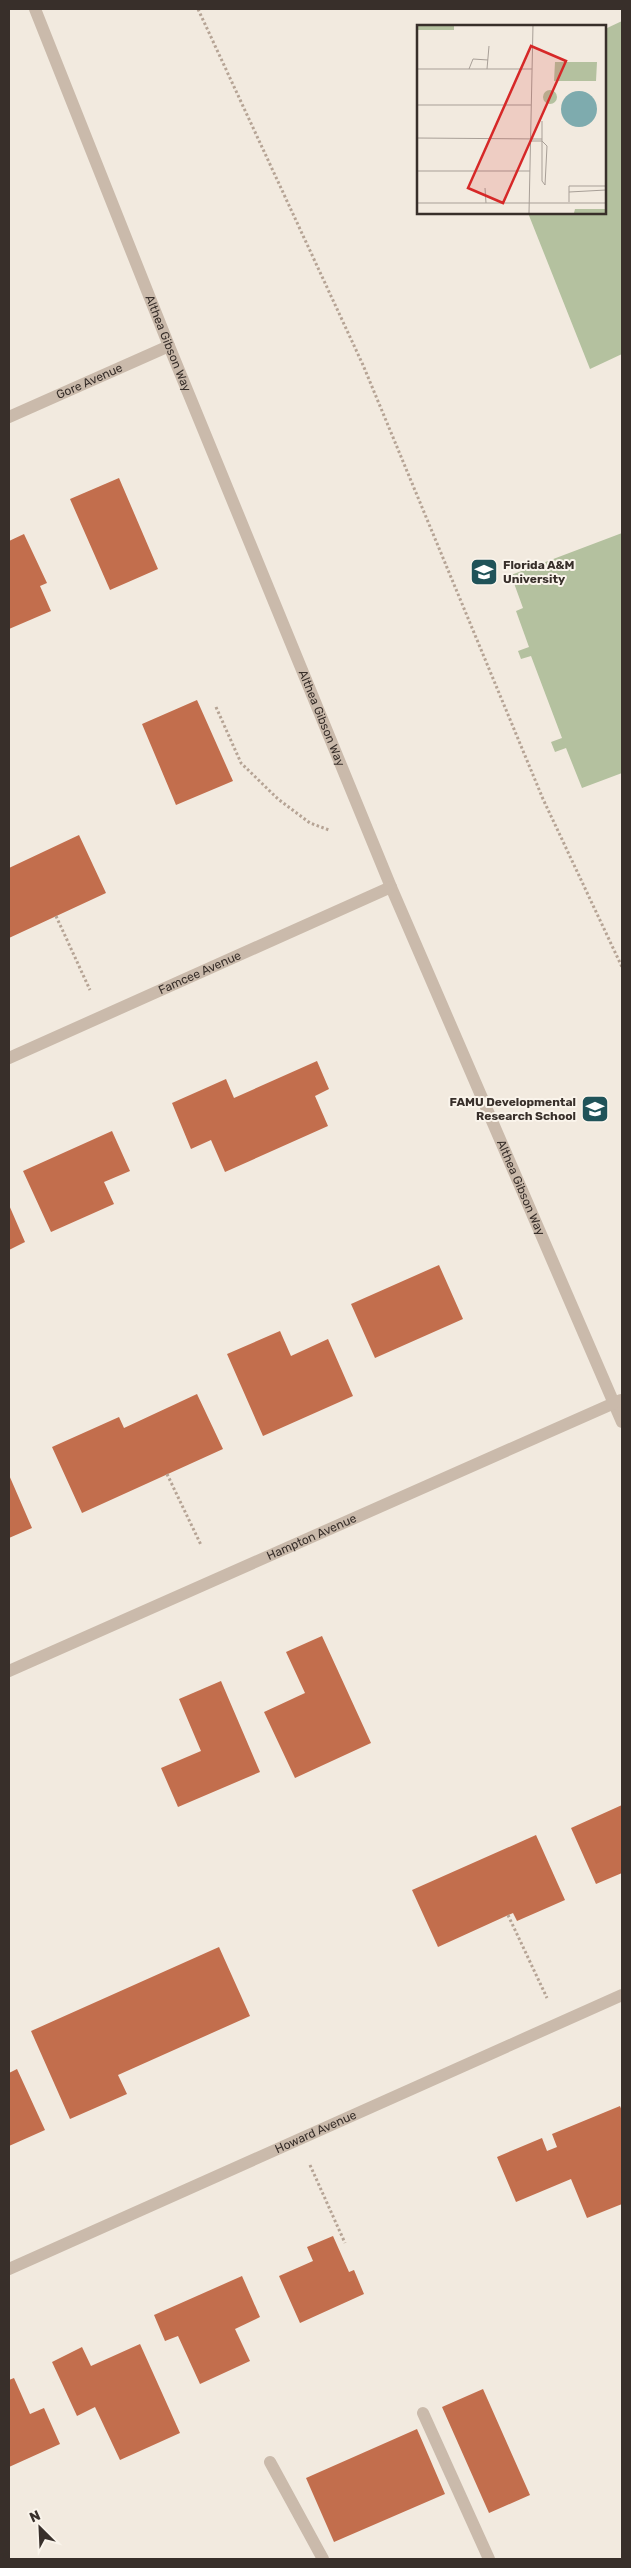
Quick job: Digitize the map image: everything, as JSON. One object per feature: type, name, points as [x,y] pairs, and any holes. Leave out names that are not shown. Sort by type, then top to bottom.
[{"type":"street","name":"Althea Gibson Way","points":[[35,9],[169,346],[391,887],[618,1401],[622,1422]]},
{"type":"street","name":"Gore Avenue","points":[[9,417],[169,346]]},
{"type":"street","name":"Famcee Avenue","points":[[9,1058],[391,887]]},
{"type":"street","name":"Hampton Avenue","points":[[9,1671],[618,1401]]},
{"type":"street","name":"Howard Avenue","points":[[9,2269],[622,1995]]},
{"type":"street","points":[[423,2413],[489,2559]]},
{"type":"street","points":[[270,2462],[323,2559]]},
{"type":"path","points":[[198,9],[363,365],[543,800],[622,967]]},
{"type":"path","points":[[216,707],[241,763],[278,799],[310,823],[329,830]]},
{"type":"path","points":[[56,916],[102,1016]]},
{"type":"path","points":[[167,1474],[201,1546]]},
{"type":"path","points":[[508,1915],[559,2024]]},
{"type":"path","points":[[299,2140],[345,2243]]},
{"type":"green space","points":[[622,21],[622,354],[590,369],[528,214],[606,214],[606,29]]},
{"type":"green space","points":[[622,533],[622,773],[582,788],[566,748],[555,752],[551,742],[562,738],[531,656],[521,659],[518,651],[529,647],[516,611],[523,608],[511,575]]},
{"type":"building","points":[[119,478],[158,569],[110,590],[70,499]]},
{"type":"building","points":[[24,534],[47,583],[40,586],[51,611],[9,629],[9,541]]},
{"type":"building","points":[[197,700],[233,781],[176,805],[142,724]]},
{"type":"building","points":[[79,835],[106,893],[9,938],[9,868]]},
{"type":"building","points":[[317,1061],[329,1089],[315,1096],[328,1126],[225,1172],[211,1140],[191,1149],[172,1103],[226,1079],[234,1098]]},
{"type":"building","points":[[112,1131],[130,1171],[104,1182],[114,1204],[51,1232],[23,1171]]},
{"type":"building","points":[[9,1205],[25,1242],[9,1250]]},
{"type":"building","points":[[439,1265],[463,1319],[375,1358],[351,1304]]},
{"type":"building","points":[[280,1331],[291,1356],[328,1339],[353,1396],[263,1436],[227,1354]]},
{"type":"building","points":[[197,1394],[223,1449],[82,1513],[52,1447],[119,1417],[124,1428]]},
{"type":"building","points":[[9,1475],[32,1528],[9,1538]]},
{"type":"building","points":[[322,1636],[371,1743],[295,1778],[264,1712],[305,1693],[286,1652]]},
{"type":"building","points":[[221,1681],[260,1772],[178,1807],[161,1768],[201,1751],[179,1699]]},
{"type":"building","points":[[622,1805],[622,1873],[596,1884],[571,1828]]},
{"type":"building","points":[[536,1835],[565,1900],[517,1921],[513,1913],[438,1947],[412,1890]]},
{"type":"building","points":[[219,1947],[250,2016],[118,2075],[127,2094],[70,2119],[31,2031]]},
{"type":"building","points":[[17,2069],[45,2130],[9,2146],[9,2073]]},
{"type":"building","points":[[620,2106],[622,2111],[622,2204],[587,2218],[571,2179],[516,2202],[497,2157],[542,2138],[547,2151],[557,2147],[552,2134]]},
{"type":"building","points":[[333,2236],[349,2272],[354,2270],[364,2294],[300,2323],[279,2276],[313,2261],[307,2247]]},
{"type":"building","points":[[242,2276],[260,2317],[235,2329],[250,2361],[200,2384],[178,2336],[165,2341],[154,2315]]},
{"type":"building","points":[[140,2344],[180,2433],[120,2460],[95,2407],[77,2416],[52,2362],[82,2347],[91,2366]]},
{"type":"building","points":[[14,2378],[30,2414],[44,2408],[60,2444],[9,2467],[9,2380]]},
{"type":"building","points":[[483,2389],[530,2495],[489,2513],[442,2407]]},
{"type":"building","points":[[417,2429],[445,2494],[334,2542],[306,2478]]},
{"type":"place","name":"Florida A&M University","points":[[484,572]]},
{"type":"place","name":"FAMU Developmental Research School","points":[[595,1109]]}]
